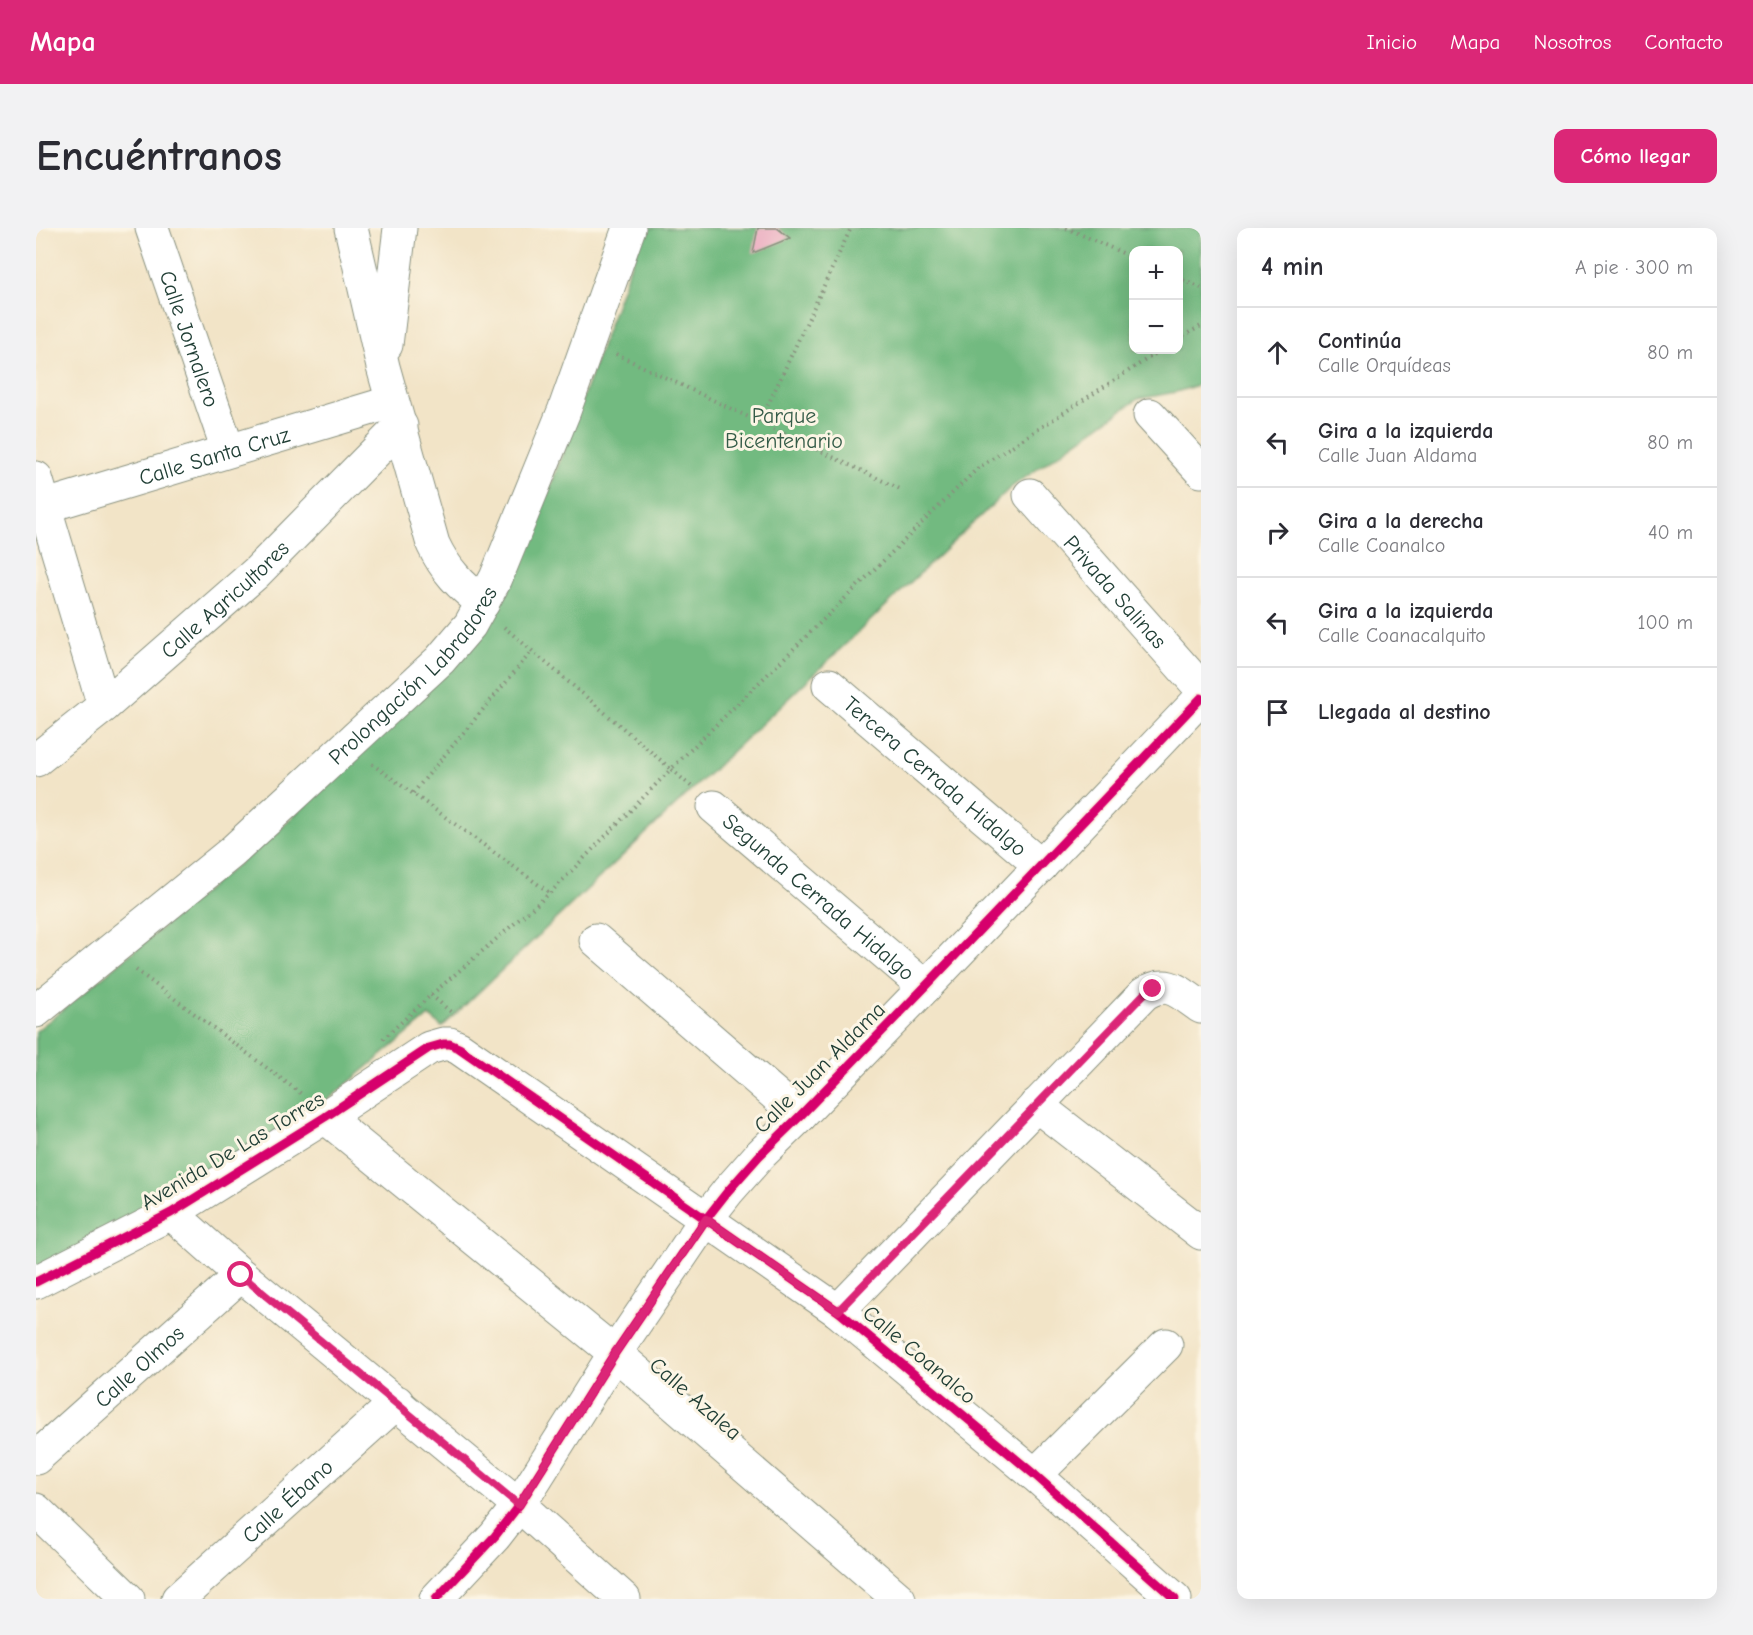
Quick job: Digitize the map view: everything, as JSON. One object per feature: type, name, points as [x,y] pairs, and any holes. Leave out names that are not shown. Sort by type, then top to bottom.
[{"type":"street","name":"Calle Jornalero","points":[[152,228],[228,450]]},
{"type":"street","points":[[351,228],[383,367],[436,551],[452,576],[492,614]]},
{"type":"street","points":[[383,367],[400,228]]},
{"type":"street","name":"Prolongación Labradores","points":[[36,1011],[232,852],[440,660],[470,625],[492,614],[496,578],[564,411],[629,228]]},
{"type":"street","name":"Calle Santa Cruz","points":[[39,498],[228,450],[396,414]]},
{"type":"street","name":"Calle Agricultores","points":[[36,760],[104,706],[256,573],[396,414]]},
{"type":"street","points":[[1150,415],[1201,471]]},
{"type":"street","name":"Privada Salinas","points":[[1030,495],[1201,688]]},
{"type":"street","points":[[39,498],[104,706]]},
{"type":"street","name":"Tercera Cerrada Hidalgo","points":[[829,685],[1041,866]]},
{"type":"street","name":"Calle Juan Aldama","points":[[436,1599],[495,1536],[519,1505],[615,1353],[706,1219],[759,1156],[926,987],[1041,866],[1195,717]]},
{"type":"street","name":"Segunda Cerrada Hidalgo","points":[[714,807],[926,987]]},
{"type":"street","points":[[596,940],[800,1116]]},
{"type":"street","points":[[838,1311],[1144,994],[1160,986],[1168,986],[1201,1007]]},
{"type":"street","name":"Avenida De Las Torres","points":[[36,1282],[171,1213],[314,1106],[429,1048],[443,1044]]},
{"type":"street","name":"Calle Coanalco","points":[[443,1044],[459,1048],[838,1311],[1035,1475],[1175,1599]]},
{"type":"street","points":[[1036,1105],[1201,1233]]},
{"type":"street","name":"Calle Azalea","points":[[314,1106],[615,1353],[899,1599]]},
{"type":"street","points":[[171,1213],[241,1275],[519,1505],[624,1599]]},
{"type":"street","name":"Calle Olmos","points":[[36,1458],[241,1275]]},
{"type":"street","points":[[1035,1475],[1166,1345]]},
{"type":"street","name":"Calle Ébano","points":[[178,1599],[397,1402]]},
{"type":"street","points":[[36,1510],[128,1599]]},
{"type":"path","points":[[760,422],[851,228]]},
{"type":"path","points":[[1066,228],[1129,256]]},
{"type":"path","points":[[1183,280],[1201,288]]},
{"type":"path","points":[[1183,337],[1201,326]]},
{"type":"path","points":[[609,351],[900,489]]},
{"type":"path","points":[[380,1041],[431,994],[550,893],[671,769],[978,468],[1155,354]]},
{"type":"path","points":[[492,614],[714,807]]},
{"type":"path","points":[[413,793],[532,651]]},
{"type":"path","points":[[364,758],[550,893]]},
{"type":"path","points":[[130,965],[314,1106]]},
{"type":"green space","name":"Parque Bicentenario","points":[[644,228],[1201,228],[1201,384],[1176,392],[1138,399],[1010,488],[442,1027],[429,1016],[318,1108],[168,1202],[36,1270],[36,1031],[279,830],[478,639],[511,586],[553,480]]},
{"type":"building","points":[[758,228],[777,228],[790,238],[753,253]]},
{"type":"cycle path","points":[[436,1599],[495,1536],[519,1505],[615,1353],[706,1219],[728,1191],[759,1156],[925,987],[1201,698]]},
{"type":"cycle path","points":[[36,1282],[171,1213],[325,1117],[429,1048],[450,1044],[459,1048],[838,1311],[1035,1475],[1175,1599]]},
{"type":"route","points":[[241,1275],[519,1505],[615,1353],[706,1219],[838,1311],[1144,994],[1153,989]]}]
